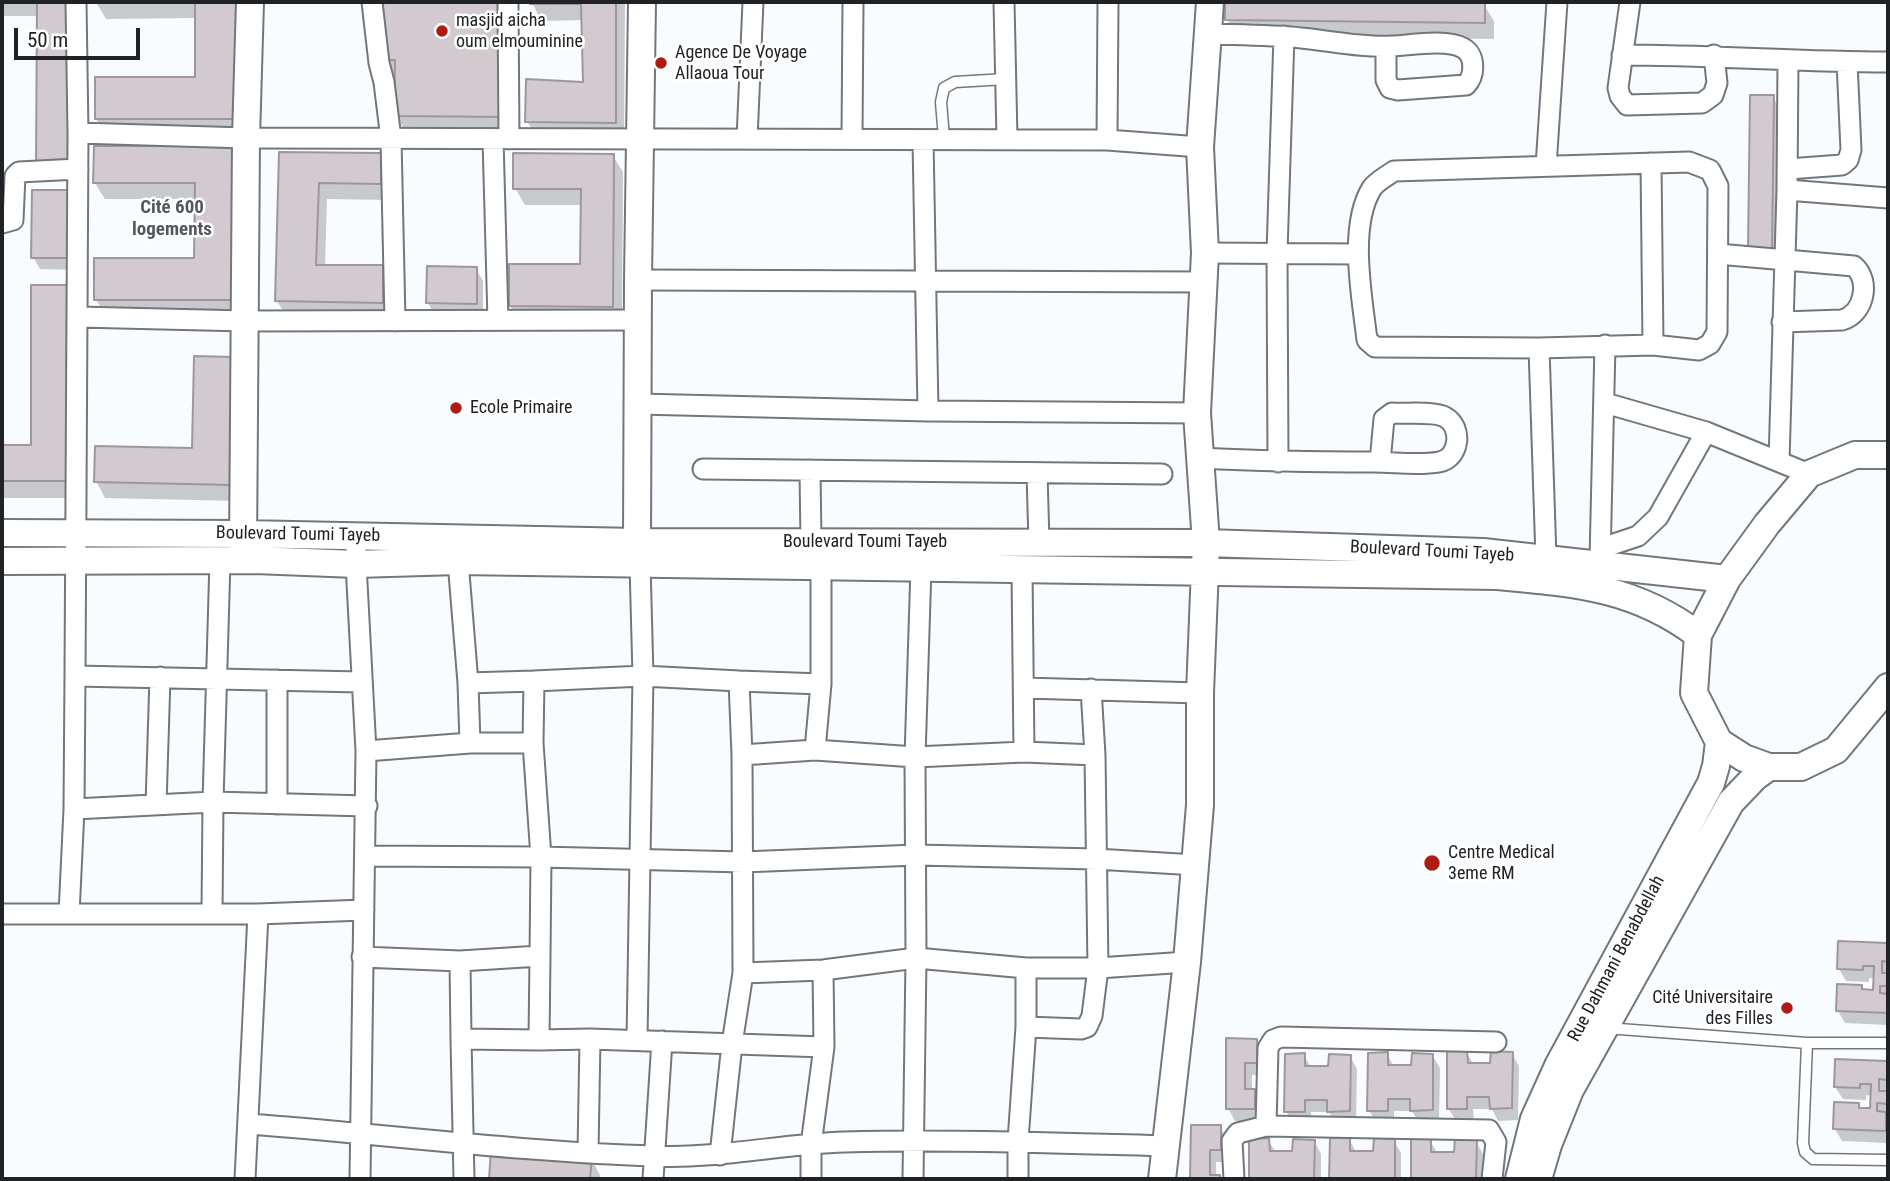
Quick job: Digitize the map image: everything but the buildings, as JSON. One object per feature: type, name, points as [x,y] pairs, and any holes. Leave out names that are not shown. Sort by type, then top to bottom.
[{"type":"main road","points":[[235,551],[246,321],[246,138],[250,2]]},
{"type":"main road","points":[[639,553],[638,280],[642,2]]},
{"type":"main road","points":[[1162,1179],[1187,962],[1200,805],[1200,693],[1206,543],[1197,413],[1205,253],[1200,147],[1210,2]]},
{"type":"main road","points":[[1888,455],[1855,456],[1809,474],[1767,524],[1727,579],[1698,635],[1694,693],[1720,741],[1744,758],[1769,767],[1801,767],[1836,750],[1888,687]]},
{"type":"main road","name":"Boulevard Toumi Tayeb","points":[[2,533],[78,533],[356,564],[639,553],[816,554],[1039,543],[1206,543],[1483,552],[1546,558],[1601,556],[1727,579]]},
{"type":"main road","name":"Boulevard Toumi Tayeb","points":[[2,561],[77,560],[235,551],[356,536],[639,553]]},
{"type":"main road","name":"Boulevard Toumi Tayeb","points":[[816,554],[921,568],[1497,576],[1580,584],[1625,595],[1660,609],[1698,635]]},
{"type":"main road","name":"Rue Dahmani Benabdellah","points":[[1518,1179],[1534,1119],[1558,1066],[1711,783],[1720,741]]},
{"type":"main road","name":"Rue Dahmani Benabdellah","points":[[1538,1179],[1548,1144],[1570,1090],[1731,802],[1755,776],[1769,767]]},
{"type":"street","points":[[69,914],[74,809],[78,533],[76,2]]},
{"type":"street","points":[[372,2],[391,139],[395,321]]},
{"type":"street","points":[[498,320],[501,139],[508,2]]},
{"type":"street","points":[[747,139],[753,2]]},
{"type":"street","points":[[852,138],[853,2]]},
{"type":"street","points":[[1004,2],[1007,139]]},
{"type":"street","points":[[1107,140],[1108,2]]},
{"type":"street","points":[[1546,166],[1557,2]]},
{"type":"street","points":[[1630,2],[1618,88],[1627,105],[1702,103],[1713,95],[1717,83],[1714,55]]},
{"type":"street","points":[[1209,34],[1284,36],[1386,47]]},
{"type":"street","points":[[1278,462],[1277,252],[1284,36]]},
{"type":"street","points":[[1622,55],[1714,55],[1788,61],[1888,62]]},
{"type":"street","points":[[1779,461],[1788,169],[1788,61]]},
{"type":"street","points":[[1788,169],[1842,166],[1848,160],[1851,150],[1847,62]]},
{"type":"street","points":[[78,133],[246,138],[639,141],[852,138],[923,141],[944,138],[1107,140],[1200,147]]},
{"type":"street","points":[[923,141],[928,411]]},
{"type":"street","points":[[1689,162],[1710,170],[1718,186],[1717,332],[1710,344],[1699,350],[1653,345],[1539,348],[1375,347],[1367,340],[1358,254],[1364,205],[1374,186],[1394,171],[1651,163],[1689,162]]},
{"type":"street","points":[[1651,163],[1653,345]]},
{"type":"street","points":[[2,223],[13,220],[15,176],[19,172],[78,169]]},
{"type":"street","points":[[1787,190],[1888,198]]},
{"type":"street","points":[[1205,253],[1358,254]]},
{"type":"street","points":[[1718,254],[1854,266],[1861,272],[1864,284],[1859,309],[1851,318],[1782,322]]},
{"type":"street","points":[[638,280],[1203,282]]},
{"type":"street","points":[[78,317],[246,321],[638,320]]},
{"type":"street","points":[[1605,345],[1601,556],[1639,536],[1658,517],[1706,432]]},
{"type":"street","points":[[1539,348],[1546,558]]},
{"type":"street","points":[[1605,403],[1706,432],[1809,474]]},
{"type":"street","points":[[638,404],[928,411],[1197,413]]},
{"type":"street","points":[[1201,458],[1278,462],[1380,462]]},
{"type":"street","points":[[703,469],[1162,474]]},
{"type":"street","points":[[810,470],[821,684],[815,750]]},
{"type":"street","points":[[1037,473],[1039,543]]},
{"type":"street","points":[[356,536],[367,806],[362,957],[360,1179]]},
{"type":"street","points":[[212,913],[216,678],[235,551]]},
{"type":"street","points":[[637,1040],[643,676],[639,553]]},
{"type":"street","points":[[458,561],[470,743]]},
{"type":"street","points":[[913,1179],[915,757],[921,568]]},
{"type":"street","points":[[1022,571],[1024,752]]},
{"type":"street","points":[[75,676],[362,682]]},
{"type":"street","points":[[468,683],[643,676],[821,684]]},
{"type":"street","points":[[156,805],[160,677]]},
{"type":"street","points":[[277,680],[277,804]]},
{"type":"street","points":[[534,681],[533,743],[541,857],[538,1040]]},
{"type":"street","points":[[720,1154],[743,973],[739,681]]},
{"type":"street","points":[[1024,688],[1200,693]]},
{"type":"street","points":[[1026,1027],[1081,1029],[1087,1027],[1092,1016],[1098,968],[1095,755],[1091,689]]},
{"type":"street","points":[[366,751],[470,743],[533,743]]},
{"type":"street","points":[[742,755],[815,750],[915,757],[1024,752],[1095,755]]},
{"type":"street","points":[[74,809],[213,802],[367,806]]},
{"type":"street","points":[[366,856],[743,862],[916,855],[1096,859],[1196,865]]},
{"type":"street","points":[[2,914],[257,914],[364,910]]},
{"type":"street","points":[[245,1179],[257,914]]},
{"type":"street","points":[[362,957],[460,961],[540,956]]},
{"type":"street","points":[[743,973],[823,970],[916,957],[1026,968],[1098,968],[1187,962]]},
{"type":"street","points":[[460,961],[464,1179]]},
{"type":"street","points":[[1018,1179],[1026,1027],[1026,968]]},
{"type":"street","points":[[811,1179],[811,1145],[824,1047],[823,970]]},
{"type":"street","points":[[1266,1126],[1268,1048],[1273,1040],[1281,1037],[1496,1042]]},
{"type":"street","points":[[461,1039],[637,1040],[824,1047]]},
{"type":"street","points":[[588,1152],[590,1039]]},
{"type":"street","points":[[653,1179],[662,1041]]},
{"type":"street","points":[[249,1124],[360,1132],[506,1149],[655,1157],[846,1142],[1018,1141],[1166,1146]]},
{"type":"street","points":[[1234,1179],[1232,1141],[1238,1133],[1266,1126],[1489,1130],[1496,1142],[1492,1179]]},
{"type":"lane","points":[[944,138],[941,102],[944,88],[955,82],[1006,79]]},
{"type":"lane","points":[[1606,1028],[1807,1043],[1888,1043]]},
{"type":"lane","points":[[1807,1043],[1803,1143],[1805,1152],[1813,1158],[1888,1160]]},
{"type":"place","name":"masjid aicha oum elmouminine","points":[[442,31]]},
{"type":"place","name":"Agence De Voyage Allaoua Tour","points":[[661,63]]},
{"type":"place","name":"Ecole Primaire","points":[[456,408]]},
{"type":"place","name":"Centre Medical 3eme RM","points":[[1432,863]]},
{"type":"place","name":"Cité Universitaire des Filles","points":[[1787,1008]]},
{"type":"district","name":"Cité 600 logements","points":[[172,219]]}]
